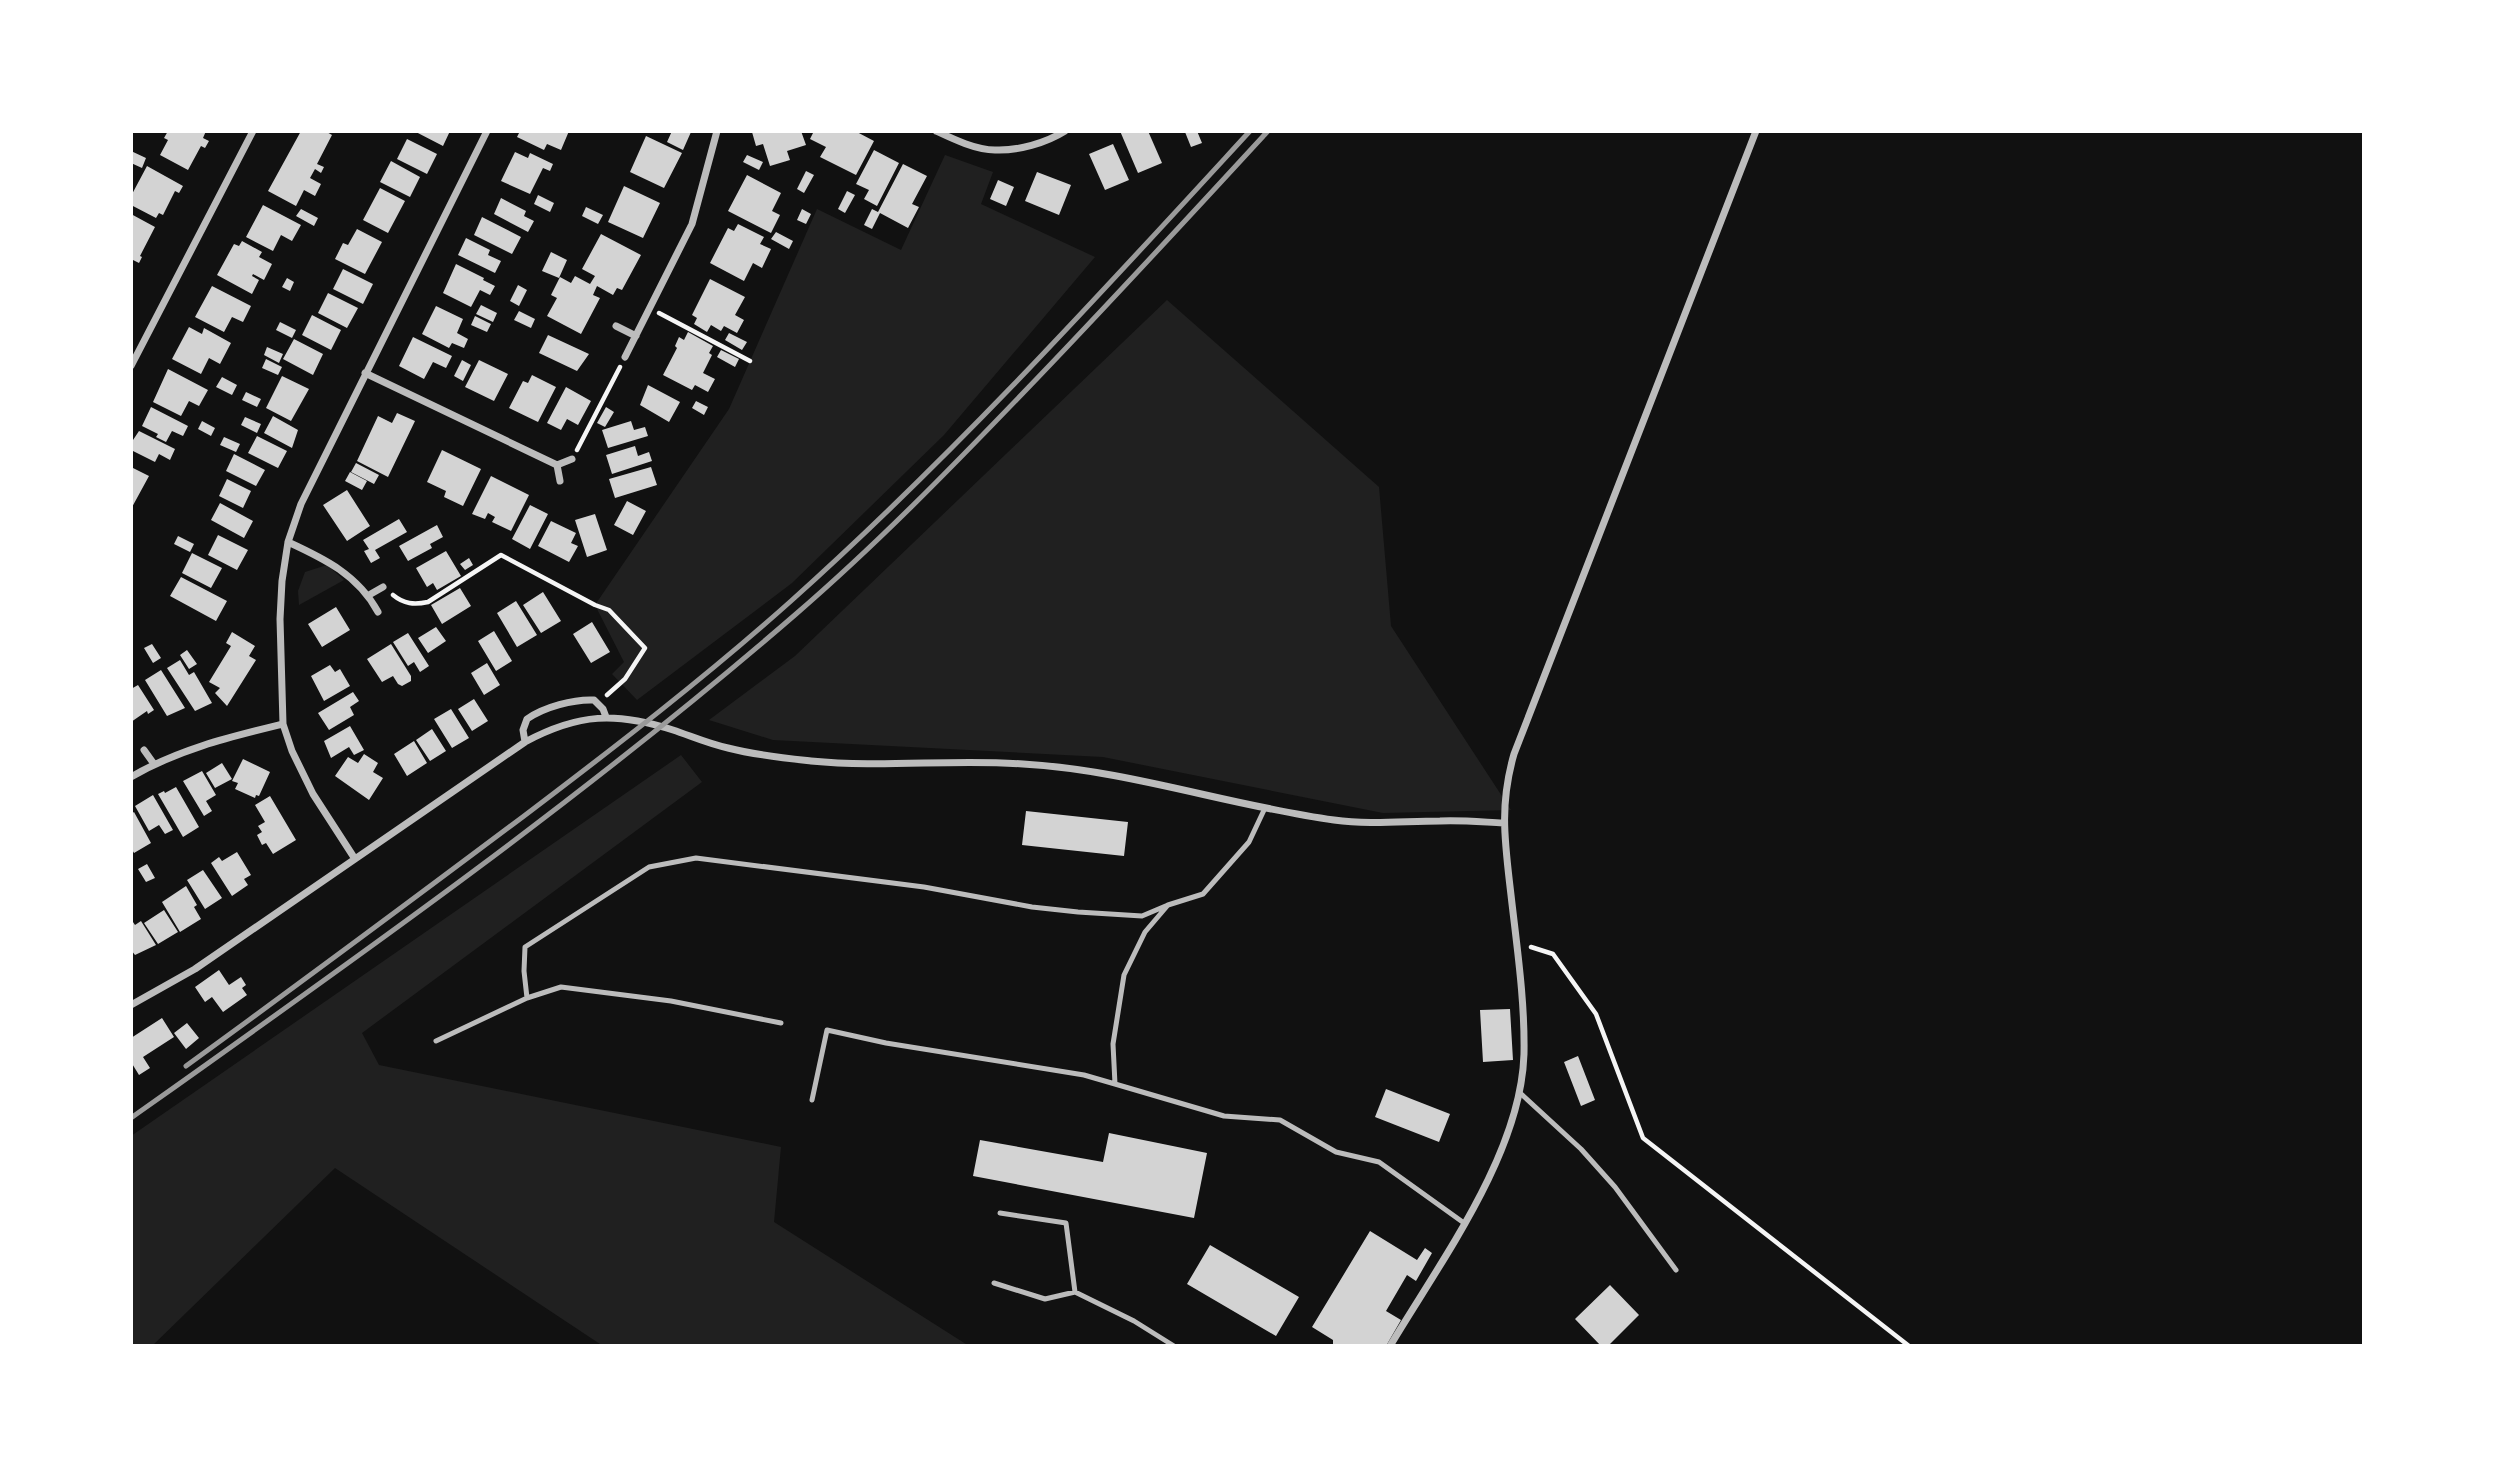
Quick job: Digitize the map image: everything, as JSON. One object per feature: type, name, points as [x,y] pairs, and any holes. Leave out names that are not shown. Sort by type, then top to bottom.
[{"type":"street","points":[[131,366],[253,131]]},
{"type":"street","points":[[355,859],[313,794],[292,751],[284,724],[280,619],[288,542],[301,504],[487,131]]},
{"type":"street","points":[[625,357],[692,224],[717,131]]},
{"type":"street","points":[[936,131],[952,139],[993,150],[1022,147],[1053,138],[1065,131]]},
{"type":"street","points":[[1390,1346],[1464,1223],[1494,1166],[1511,1125],[1524,1057],[1517,943],[1503,823],[1504,796],[1514,754],[1756,131]]},
{"type":"street","points":[[616,326],[636,336]]},
{"type":"street","points":[[365,373],[557,465],[572,459]]},
{"type":"street","points":[[557,465],[560,481]]},
{"type":"street","points":[[288,542],[330,562],[355,580],[369,595],[378,612]]},
{"type":"street","points":[[369,595],[383,587]]},
{"type":"street","points":[[526,742],[524,724],[532,715],[589,700],[598,703],[606,716]]},
{"type":"street","points":[[131,1005],[195,969],[526,742],[573,722],[606,716],[636,720],[726,748],[775,757],[874,764],[1022,764],[1102,773],[1335,820],[1381,823],[1503,823]]},
{"type":"street","points":[[131,777],[154,764],[227,737],[284,724]]},
{"type":"street","points":[[144,750],[154,764]]},
{"type":"lane","points":[[527,998],[524,971],[526,947],[649,867],[696,858],[924,887],[1032,907],[1142,916],[1203,894],[1249,842],[1265,807]]},
{"type":"lane","points":[[1115,1084],[1113,1044],[1124,975],[1145,932],[1168,905]]},
{"type":"lane","points":[[436,1041],[527,998],[561,987],[671,1001],[781,1023]]},
{"type":"lane","points":[[812,1100],[827,1030],[886,1043],[1084,1075],[1224,1116],[1280,1120],[1336,1152],[1379,1162],[1464,1223]]},
{"type":"lane","points":[[1519,1091],[1581,1149],[1615,1187],[1676,1270]]},
{"type":"lane","points":[[1000,1213],[1066,1223],[1075,1292]]},
{"type":"lane","points":[[994,1283],[1045,1299],[1075,1292],[1134,1321],[1174,1346]]},
{"type":"path","points":[[649,308],[750,361]]},
{"type":"path","points":[[572,459],[625,357]]},
{"type":"path","points":[[383,587],[399,600],[414,605],[428,602],[500,555],[609,610],[645,648],[625,679],[598,703]]},
{"type":"path","points":[[1517,943],[1553,954],[1596,1014],[1643,1138],[1909,1346]]},
{"type":"shaded area","points":[[945,155],[993,172],[981,204],[1095,257],[944,435],[792,583],[637,700],[612,674],[624,662],[595,605],[729,409],[817,209],[901,250]]},
{"type":"shaded area","points":[[1167,300],[1379,487],[1391,626],[1511,810],[1383,813],[1103,757],[773,740],[709,720],[795,656]]},
{"type":"shaded area","points":[[327,565],[344,580],[299,605],[298,591],[305,572]]},
{"type":"shaded area","points":[[681,755],[702,782],[362,1033],[379,1065],[781,1147],[774,1222],[969,1346],[603,1346],[335,1168],[152,1346],[131,1346],[131,1136]]},
{"type":"building","points":[[168,131],[206,131],[203,138],[209,141],[205,148],[201,146],[188,170],[160,155],[168,140],[164,138]]},
{"type":"building","points":[[301,131],[325,131],[332,135],[317,164],[324,167],[321,173],[315,169],[310,178],[321,184],[315,196],[304,190],[296,206],[268,191]]},
{"type":"building","points":[[414,131],[450,131],[443,146]]},
{"type":"building","points":[[520,131],[569,131],[561,150],[547,144],[544,150],[517,137]]},
{"type":"building","points":[[672,131],[691,132],[683,150],[667,142]]},
{"type":"building","points":[[801,131],[806,145],[787,151],[790,160],[770,166],[763,144],[756,146],[752,132]]},
{"type":"building","points":[[814,131],[855,131],[874,141],[856,175],[820,157],[826,147],[810,139]]},
{"type":"building","points":[[1120,131],[1148,131],[1162,163],[1138,173]]},
{"type":"building","points":[[1197,131],[1202,143],[1191,147],[1185,132]]},
{"type":"building","points":[[646,136],[682,153],[664,188],[630,172]]},
{"type":"building","points":[[407,139],[437,154],[427,174],[397,159]]},
{"type":"building","points":[[1113,144],[1129,180],[1105,190],[1089,154]]},
{"type":"building","points":[[874,150],[899,163],[877,206],[864,199],[869,190],[856,184]]},
{"type":"building","points":[[131,151],[146,158],[142,168],[131,163]]},
{"type":"building","points":[[515,152],[528,158],[530,153],[553,164],[550,171],[543,168],[530,194],[501,181]]},
{"type":"building","points":[[747,155],[763,162],[759,170],[743,162]]},
{"type":"building","points":[[391,161],[420,177],[410,197],[380,182]]},
{"type":"building","points":[[903,164],[927,176],[912,204],[919,207],[908,228],[880,213],[872,229],[864,225],[872,209],[878,212]]},
{"type":"building","points":[[147,166],[183,186],[179,193],[175,191],[163,215],[159,213],[156,218],[131,205],[131,196]]},
{"type":"building","points":[[806,171],[814,175],[804,193],[797,189]]},
{"type":"building","points":[[1037,172],[1071,185],[1059,215],[1025,201]]},
{"type":"building","points":[[747,175],[781,193],[772,211],[780,215],[771,233],[728,211]]},
{"type":"building","points":[[998,180],[1014,187],[1006,206],[990,199]]},
{"type":"building","points":[[624,186],[660,203],[643,238],[608,222]]},
{"type":"building","points":[[380,188],[405,201],[388,233],[363,220]]},
{"type":"building","points":[[847,191],[855,195],[845,213],[838,209]]},
{"type":"building","points":[[538,195],[554,203],[550,212],[534,204]]},
{"type":"building","points":[[501,198],[526,211],[524,216],[534,221],[528,232],[494,214]]},
{"type":"building","points":[[263,205],[301,225],[292,241],[281,235],[273,251],[246,237]]},
{"type":"building","points":[[586,207],[603,215],[598,224],[582,216]]},
{"type":"building","points":[[301,209],[318,218],[314,226],[296,216]]},
{"type":"building","points":[[802,209],[811,214],[806,224],[797,220]]},
{"type":"building","points":[[131,214],[155,227],[139,263],[131,259]]},
{"type":"building","points":[[482,217],[521,237],[512,254],[474,235]]},
{"type":"building","points":[[738,224],[764,237],[760,244],[771,249],[762,268],[753,263],[744,281],[710,263],[728,228],[734,231]]},
{"type":"building","points":[[357,229],[382,242],[365,274],[335,259],[343,243],[348,245]]},
{"type":"building","points":[[776,232],[793,241],[789,249],[771,239]]},
{"type":"building","points":[[601,234],[641,255],[622,290],[617,288],[613,295],[597,286],[593,295],[600,298],[581,334],[547,316],[557,298],[551,295],[560,277],[571,283],[575,276],[590,284],[595,276],[582,269]]},
{"type":"building","points":[[466,238],[490,250],[488,255],[501,261],[495,273],[458,255]]},
{"type":"building","points":[[242,241],[262,252],[259,257],[272,264],[264,280],[253,274],[252,276],[259,280],[252,294],[217,275],[234,244],[239,246]]},
{"type":"building","points":[[551,252],[567,260],[559,278],[542,271]]},
{"type":"building","points":[[456,264],[495,286],[490,295],[480,290],[471,307],[443,293]]},
{"type":"building","points":[[343,269],[373,284],[363,304],[333,289]]},
{"type":"building","points":[[287,278],[294,282],[290,291],[282,287]]},
{"type":"building","points":[[710,279],[745,297],[735,315],[744,320],[737,333],[724,326],[721,331],[711,325],[707,332],[694,324],[697,318],[692,315]]},
{"type":"building","points":[[518,285],[527,290],[519,306],[510,301]]},
{"type":"building","points":[[212,286],[251,306],[243,322],[232,317],[224,332],[195,317]]},
{"type":"building","points":[[328,293],[358,308],[347,328],[318,313]]},
{"type":"building","points":[[481,305],[497,313],[493,322],[476,314]]},
{"type":"building","points":[[436,306],[463,319],[457,333],[468,339],[464,348],[452,343],[449,348],[422,334]]},
{"type":"building","points":[[519,311],[535,319],[531,328],[514,320]]},
{"type":"building","points":[[312,315],[341,330],[331,350],[302,335]]},
{"type":"building","points":[[475,316],[491,324],[487,332],[471,325]]},
{"type":"building","points":[[280,322],[296,330],[292,338],[276,330]]},
{"type":"building","points":[[189,327],[202,334],[204,328],[231,343],[220,364],[209,358],[201,374],[172,359]]},
{"type":"building","points":[[688,332],[713,346],[709,353],[712,355],[703,373],[715,379],[708,392],[695,385],[692,390],[663,375],[677,348],[675,346],[679,337],[684,340]]},
{"type":"building","points":[[729,333],[747,342],[742,350],[725,340]]},
{"type":"building","points":[[548,335],[589,354],[577,371],[539,353]]},
{"type":"building","points":[[413,337],[452,356],[446,368],[433,362],[424,379],[399,366]]},
{"type":"building","points":[[294,339],[323,354],[313,375],[283,359]]},
{"type":"building","points":[[267,347],[283,354],[279,363],[264,355]]},
{"type":"building","points":[[721,350],[739,359],[735,367],[717,357]]},
{"type":"building","points":[[266,359],[282,367],[278,375],[262,368]]},
{"type":"building","points":[[462,360],[471,365],[463,381],[454,376]]},
{"type":"building","points":[[479,360],[508,374],[494,401],[465,387]]},
{"type":"building","points":[[168,369],[208,390],[199,406],[189,401],[181,416],[153,402]]},
{"type":"building","points":[[532,375],[556,387],[538,422],[509,408],[523,381],[528,383]]},
{"type":"building","points":[[282,376],[309,389],[291,421],[266,408]]},
{"type":"building","points":[[222,377],[237,385],[232,395],[216,387]]},
{"type":"building","points":[[648,385],[680,402],[669,422],[640,405]]},
{"type":"building","points":[[566,387],[591,401],[578,425],[567,419],[561,430],[547,423]]},
{"type":"building","points":[[246,392],[261,399],[257,407],[242,400]]},
{"type":"building","points":[[696,401],[708,407],[704,415],[692,408]]},
{"type":"building","points":[[151,407],[188,426],[183,436],[172,431],[166,442],[156,437],[158,434],[142,426]]},
{"type":"building","points":[[606,407],[614,412],[605,427],[597,423]]},
{"type":"building","points":[[397,413],[415,421],[388,477],[357,461],[378,416],[392,423]]},
{"type":"building","points":[[273,416],[298,430],[292,448],[264,433]]},
{"type":"building","points":[[245,417],[261,424],[257,433],[241,425]]},
{"type":"building","points":[[202,421],[215,428],[211,436],[198,429]]},
{"type":"building","points":[[631,421],[634,430],[645,427],[648,436],[608,448],[602,430]]},
{"type":"building","points":[[139,431],[175,449],[170,460],[159,454],[155,462],[131,450],[131,443]]},
{"type":"building","points":[[257,436],[287,451],[278,468],[248,453]]},
{"type":"building","points":[[224,437],[240,444],[236,452],[220,445]]},
{"type":"building","points":[[635,446],[638,456],[649,452],[652,461],[612,474],[606,455]]},
{"type":"building","points":[[442,450],[481,469],[463,506],[444,497],[446,491],[427,482]]},
{"type":"building","points":[[234,454],[265,470],[256,486],[226,471]]},
{"type":"building","points":[[356,463],[379,475],[374,484],[351,472]]},
{"type":"building","points":[[131,467],[149,476],[131,509]]},
{"type":"building","points":[[651,467],[657,485],[615,498],[609,479]]},
{"type":"building","points":[[350,472],[367,481],[362,490],[345,481]]},
{"type":"building","points":[[491,476],[529,495],[511,531],[492,522],[495,517],[488,513],[485,519],[472,514]]},
{"type":"building","points":[[227,479],[251,491],[243,508],[219,496]]},
{"type":"building","points":[[347,490],[370,526],[347,541],[323,505]]},
{"type":"building","points":[[627,501],[646,511],[633,535],[614,525]]},
{"type":"building","points":[[220,503],[253,521],[244,538],[211,520]]},
{"type":"building","points":[[530,505],[548,514],[530,549],[512,539]]},
{"type":"building","points":[[595,514],[607,550],[587,557],[575,520]]},
{"type":"building","points":[[399,519],[407,532],[375,550],[380,558],[371,563],[364,551],[369,549],[363,540]]},
{"type":"building","points":[[551,521],[576,533],[571,543],[578,546],[569,562],[538,546]]},
{"type":"building","points":[[437,525],[443,537],[430,544],[432,548],[408,561],[399,546]]},
{"type":"building","points":[[218,535],[248,550],[237,570],[208,555]]},
{"type":"building","points":[[178,536],[194,544],[190,552],[174,544]]},
{"type":"building","points":[[446,551],[461,576],[437,590],[433,583],[427,587],[416,568]]},
{"type":"building","points":[[192,553],[222,568],[211,588],[182,573]]},
{"type":"building","points":[[469,558],[473,565],[465,570],[460,564]]},
{"type":"building","points":[[181,577],[227,601],[216,621],[170,596]]},
{"type":"building","points":[[460,588],[471,606],[442,624],[431,605]]},
{"type":"building","points":[[543,592],[561,621],[541,633],[523,605]]},
{"type":"building","points":[[516,601],[537,635],[517,647],[497,613]]},
{"type":"building","points":[[336,607],[350,630],[322,647],[308,624]]},
{"type":"building","points":[[592,622],[610,652],[591,663],[573,634]]},
{"type":"building","points":[[436,627],[446,641],[428,653],[418,638]]},
{"type":"building","points":[[494,631],[512,661],[496,671],[478,641]]},
{"type":"building","points":[[232,632],[255,646],[249,656],[256,660],[227,706],[215,693],[220,688],[209,682],[231,646],[226,643]]},
{"type":"building","points":[[408,633],[429,666],[420,672],[414,662],[408,666],[393,642]]},
{"type":"building","points":[[152,644],[161,658],[153,663],[144,648]]},
{"type":"building","points":[[391,644],[411,676],[411,681],[402,686],[393,676],[382,682],[367,659]]},
{"type":"building","points":[[187,650],[197,664],[189,669],[180,655]]},
{"type":"building","points":[[180,660],[189,675],[194,672],[212,703],[195,711],[167,668]]},
{"type":"building","points":[[487,663],[500,685],[484,695],[471,673]]},
{"type":"building","points":[[330,665],[335,672],[340,669],[350,686],[324,701],[311,676]]},
{"type":"building","points":[[161,670],[185,708],[167,716],[145,680]]},
{"type":"building","points":[[138,685],[154,710],[148,714],[147,711],[131,722],[131,689]]},
{"type":"building","points":[[353,692],[359,701],[350,707],[354,715],[329,730],[318,713]]},
{"type":"building","points":[[474,699],[488,721],[472,731],[458,709]]},
{"type":"building","points":[[451,709],[469,738],[452,748],[434,719]]},
{"type":"building","points":[[350,726],[364,750],[354,755],[349,747],[331,758],[324,741]]},
{"type":"building","points":[[432,729],[446,751],[430,761],[416,740]]},
{"type":"building","points":[[414,741],[427,763],[407,776],[394,754]]},
{"type":"building","points":[[364,754],[378,763],[373,772],[383,778],[369,800],[335,776],[348,757],[358,763]]},
{"type":"building","points":[[243,759],[270,772],[259,796],[256,795],[255,798],[235,789],[238,783],[232,781]]},
{"type":"building","points":[[222,763],[232,779],[215,788],[206,773]]},
{"type":"building","points":[[202,771],[216,795],[206,801],[212,811],[204,816],[183,781]]},
{"type":"building","points":[[176,787],[199,827],[183,837],[158,794]]},
{"type":"building","points":[[153,795],[173,830],[165,834],[159,825],[149,831],[135,806]]},
{"type":"building","points":[[270,796],[296,840],[273,854],[266,843],[262,845],[257,835],[262,832],[258,826],[265,822],[255,805]]},
{"type":"building","points":[[1026,811],[1128,822],[1124,856],[1022,845]]},
{"type":"building","points":[[134,812],[151,843],[134,853],[131,848],[131,814]]},
{"type":"building","points":[[237,852],[251,875],[244,879],[248,885],[232,896],[211,863],[219,857],[222,861]]},
{"type":"building","points":[[147,864],[155,878],[146,882],[138,869]]},
{"type":"building","points":[[203,870],[222,898],[205,909],[187,880]]},
{"type":"building","points":[[186,886],[197,905],[194,907],[201,919],[180,932],[162,902]]},
{"type":"building","points":[[164,910],[178,932],[158,944],[144,923]]},
{"type":"building","points":[[131,919],[135,925],[141,921],[156,945],[135,955],[131,950]]},
{"type":"building","points":[[219,970],[229,985],[241,977],[246,985],[242,988],[247,995],[223,1012],[212,997],[205,1002],[195,987]]},
{"type":"building","points":[[1510,1009],[1513,1060],[1483,1062],[1480,1010]]},
{"type":"building","points":[[162,1018],[174,1037],[143,1057],[150,1068],[139,1075],[131,1062],[131,1038]]},
{"type":"building","points":[[187,1023],[199,1038],[186,1049],[174,1033]]},
{"type":"building","points":[[1578,1056],[1595,1100],[1581,1106],[1564,1062]]},
{"type":"building","points":[[1386,1089],[1450,1114],[1439,1142],[1375,1117]]},
{"type":"building","points":[[1109,1133],[1207,1153],[1194,1218],[973,1176],[980,1140],[1103,1162]]},
{"type":"building","points":[[1370,1231],[1417,1260],[1425,1248],[1432,1253],[1416,1281],[1407,1275],[1386,1311],[1401,1320],[1386,1346],[1333,1346],[1333,1340],[1312,1327]]},
{"type":"building","points":[[1210,1245],[1299,1297],[1276,1336],[1187,1284]]},
{"type":"building","points":[[1610,1285],[1639,1315],[1608,1346],[1601,1346],[1575,1319]]},
{"type":"railway","points":[[186,1066],[592,764],[693,684],[791,601],[969,431],[1250,131]]},
{"type":"railway","points":[[131,1118],[470,874],[635,747],[796,614],[884,533],[969,449],[1268,131]]}]
